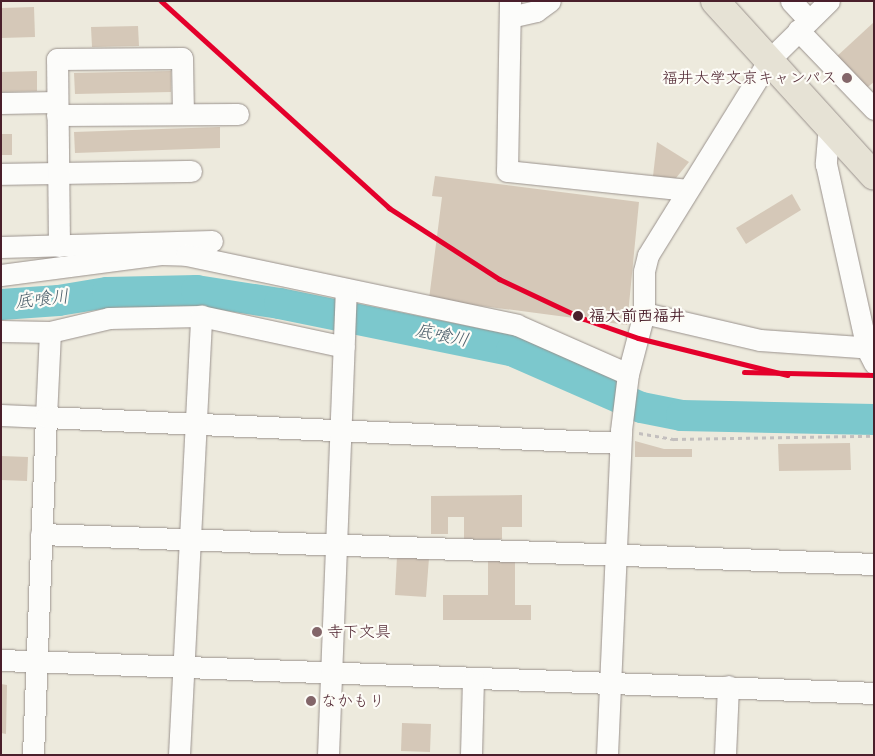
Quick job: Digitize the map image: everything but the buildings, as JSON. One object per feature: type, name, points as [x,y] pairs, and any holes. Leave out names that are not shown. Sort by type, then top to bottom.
[{"type":"main road","points":[[715,1],[874,176]]},
{"type":"street","points":[[550,1],[536,11],[510,9],[507,171],[687,190]]},
{"type":"street","points":[[791,1],[803,25],[874,109]]},
{"type":"street","points":[[607,755],[621,433],[628,377],[644,313],[644,271],[648,255],[768,60],[830,1]]},
{"type":"street","points":[[59,246],[57,59],[182,58],[183,114]]},
{"type":"street","points":[[1,103],[57,108],[183,114],[238,114]]},
{"type":"street","points":[[644,313],[760,340],[872,353],[826,164],[829,126]]},
{"type":"street","points":[[1,174],[191,171]]},
{"type":"street","points":[[1,247],[212,241]]},
{"type":"street","points":[[1,275],[161,254],[186,255],[517,325],[628,377]]},
{"type":"street","points":[[328,755],[346,290]]},
{"type":"street","points":[[1,331],[50,332],[109,318],[201,316],[344,347]]},
{"type":"street","points":[[178,755],[181,666],[201,316]]},
{"type":"street","points":[[33,755],[35,661],[50,332]]},
{"type":"street","points":[[1,415],[194,423],[340,432],[621,433]]},
{"type":"street","points":[[41,534],[616,557],[874,564]]},
{"type":"street","points":[[1,660],[473,679],[610,681],[874,693]]},
{"type":"street","points":[[471,755],[473,679]]},
{"type":"street","points":[[725,755],[728,686]]},
{"type":"path","points":[[621,433],[674,439],[874,436]]},
{"type":"waterway","name":"底喰川","points":[[1,304],[58,300],[107,292],[196,290],[279,303],[511,350],[641,407],[681,415],[874,419]]},
{"type":"transit line","points":[[161,1],[389,208],[499,279],[584,319],[638,338],[787,375]]},
{"type":"transit line","points":[[744,372],[874,375]]},
{"type":"place","name":"福井大学文京キャンパス","points":[[847,78]]},
{"type":"place","name":"福大前西福井","points":[[578,316]]},
{"type":"place","name":"寺下文具","points":[[317,632]]},
{"type":"place","name":"なかもり","points":[[311,701]]}]
